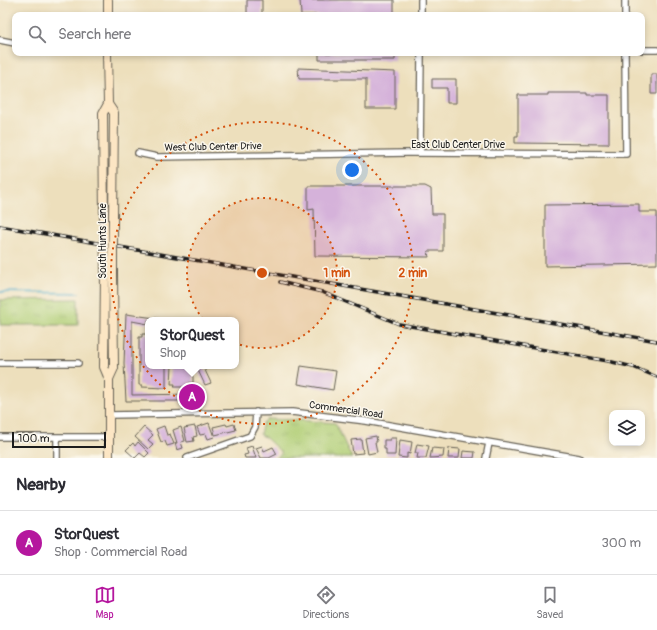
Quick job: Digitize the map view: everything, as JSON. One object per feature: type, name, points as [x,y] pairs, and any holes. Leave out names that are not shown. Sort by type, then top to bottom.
[{"type":"main road","points":[[108,0],[108,12]]},
{"type":"main road","name":"South Hunts Lane","points":[[107,56],[108,104],[114,113],[108,220],[114,368],[109,379],[110,458]]},
{"type":"street","points":[[421,0],[421,12]]},
{"type":"street","points":[[625,0],[625,12]]},
{"type":"street","points":[[0,40],[12,42]]},
{"type":"street","points":[[645,50],[657,50]]},
{"type":"street","points":[[420,153],[421,56]]},
{"type":"street","name":"East Club Center Drive","points":[[290,154],[626,154],[625,56]]},
{"type":"street","name":"West Club Center Drive","points":[[138,153],[157,157],[290,154]]},
{"type":"street","points":[[0,363],[78,363]]},
{"type":"street","points":[[187,458],[250,436],[253,432],[256,412]]},
{"type":"street","name":"Commercial Road","points":[[109,414],[292,412],[366,421],[579,458]]},
{"type":"street","points":[[0,437],[109,436]]},
{"type":"street","points":[[57,437],[57,458]]},
{"type":"street","points":[[486,458],[488,443]]},
{"type":"green space","points":[[78,299],[78,325],[0,325],[0,300]]},
{"type":"green space","points":[[267,419],[335,423],[352,458],[276,458],[282,453],[260,434],[263,423]]},
{"type":"building","points":[[247,0],[262,0],[262,12],[247,12]]},
{"type":"building","points":[[300,0],[394,0],[394,12],[301,12]]},
{"type":"building","points":[[319,56],[395,56],[395,60],[319,60]]},
{"type":"building","points":[[298,68],[395,72],[395,109],[366,109],[366,79],[299,79]]},
{"type":"building","points":[[651,74],[657,74],[657,94],[651,94]]},
{"type":"building","points":[[432,79],[456,79],[456,103],[447,103],[447,88],[432,88]]},
{"type":"building","points":[[548,93],[587,93],[587,95],[609,95],[609,144],[515,143],[515,136],[518,136],[518,95],[548,95]]},
{"type":"building","points":[[308,186],[425,186],[431,189],[432,214],[443,214],[443,251],[428,251],[429,257],[315,256],[314,209],[308,210]]},
{"type":"building","points":[[639,204],[639,212],[657,212],[657,264],[545,266],[545,205]]},
{"type":"building","points":[[126,314],[148,317],[145,317],[145,323],[132,321],[132,395],[196,394],[195,401],[126,401],[124,363]]},
{"type":"building","points":[[142,334],[145,334],[145,369],[166,369],[166,388],[142,387],[142,385],[139,385],[139,337],[142,337]]},
{"type":"building","points":[[301,366],[336,371],[333,390],[298,384]]},
{"type":"building","points":[[172,369],[189,369],[193,377],[193,383],[189,383],[189,387],[174,387],[175,384],[171,384]]},
{"type":"building","points":[[197,369],[204,369],[211,383],[205,385]]},
{"type":"building","points":[[209,423],[214,437],[208,439],[206,434],[200,435],[197,427]]},
{"type":"building","points":[[226,424],[227,426],[234,424],[236,430],[215,435],[213,427]]},
{"type":"building","points":[[164,426],[167,435],[170,434],[174,444],[167,446],[165,441],[161,442],[156,429]]},
{"type":"building","points":[[195,426],[197,436],[193,437],[194,441],[187,442],[184,428]]},
{"type":"building","points":[[144,427],[153,435],[148,440],[153,444],[148,449],[135,437]]},
{"type":"building","points":[[181,427],[185,441],[181,442],[183,448],[177,450],[175,443],[177,443],[173,430]]},
{"type":"building","points":[[376,436],[377,442],[375,442],[377,452],[368,454],[365,438]]},
{"type":"building","points":[[390,438],[396,438],[395,455],[386,455],[386,449],[384,449],[384,440],[390,440]]},
{"type":"building","points":[[361,439],[363,453],[353,454],[351,440]]},
{"type":"building","points":[[400,440],[412,442],[410,454],[407,453],[407,458],[398,457]]},
{"type":"building","points":[[138,442],[149,453],[145,457],[140,453],[135,458],[126,450],[133,443],[135,446]]},
{"type":"building","points":[[417,444],[429,446],[426,458],[417,458],[418,453],[415,453]]},
{"type":"building","points":[[252,446],[256,458],[245,458],[244,455],[248,454],[246,448]]},
{"type":"building","points":[[262,446],[264,451],[273,447],[277,454],[269,458],[261,458],[256,448]]},
{"type":"building","points":[[432,448],[444,449],[443,457],[430,458]]},
{"type":"building","points":[[449,448],[460,449],[459,458],[448,458]]},
{"type":"building","points":[[463,451],[475,452],[474,458],[462,458]]},
{"type":"waterway","points":[[0,292],[79,293]]},
{"type":"railway","points":[[0,226],[657,341]]},
{"type":"railway","points":[[280,282],[322,292],[399,324],[608,361],[633,367],[657,377]]},
{"type":"place","name":"StorQuest","points":[[192,397]]}]
